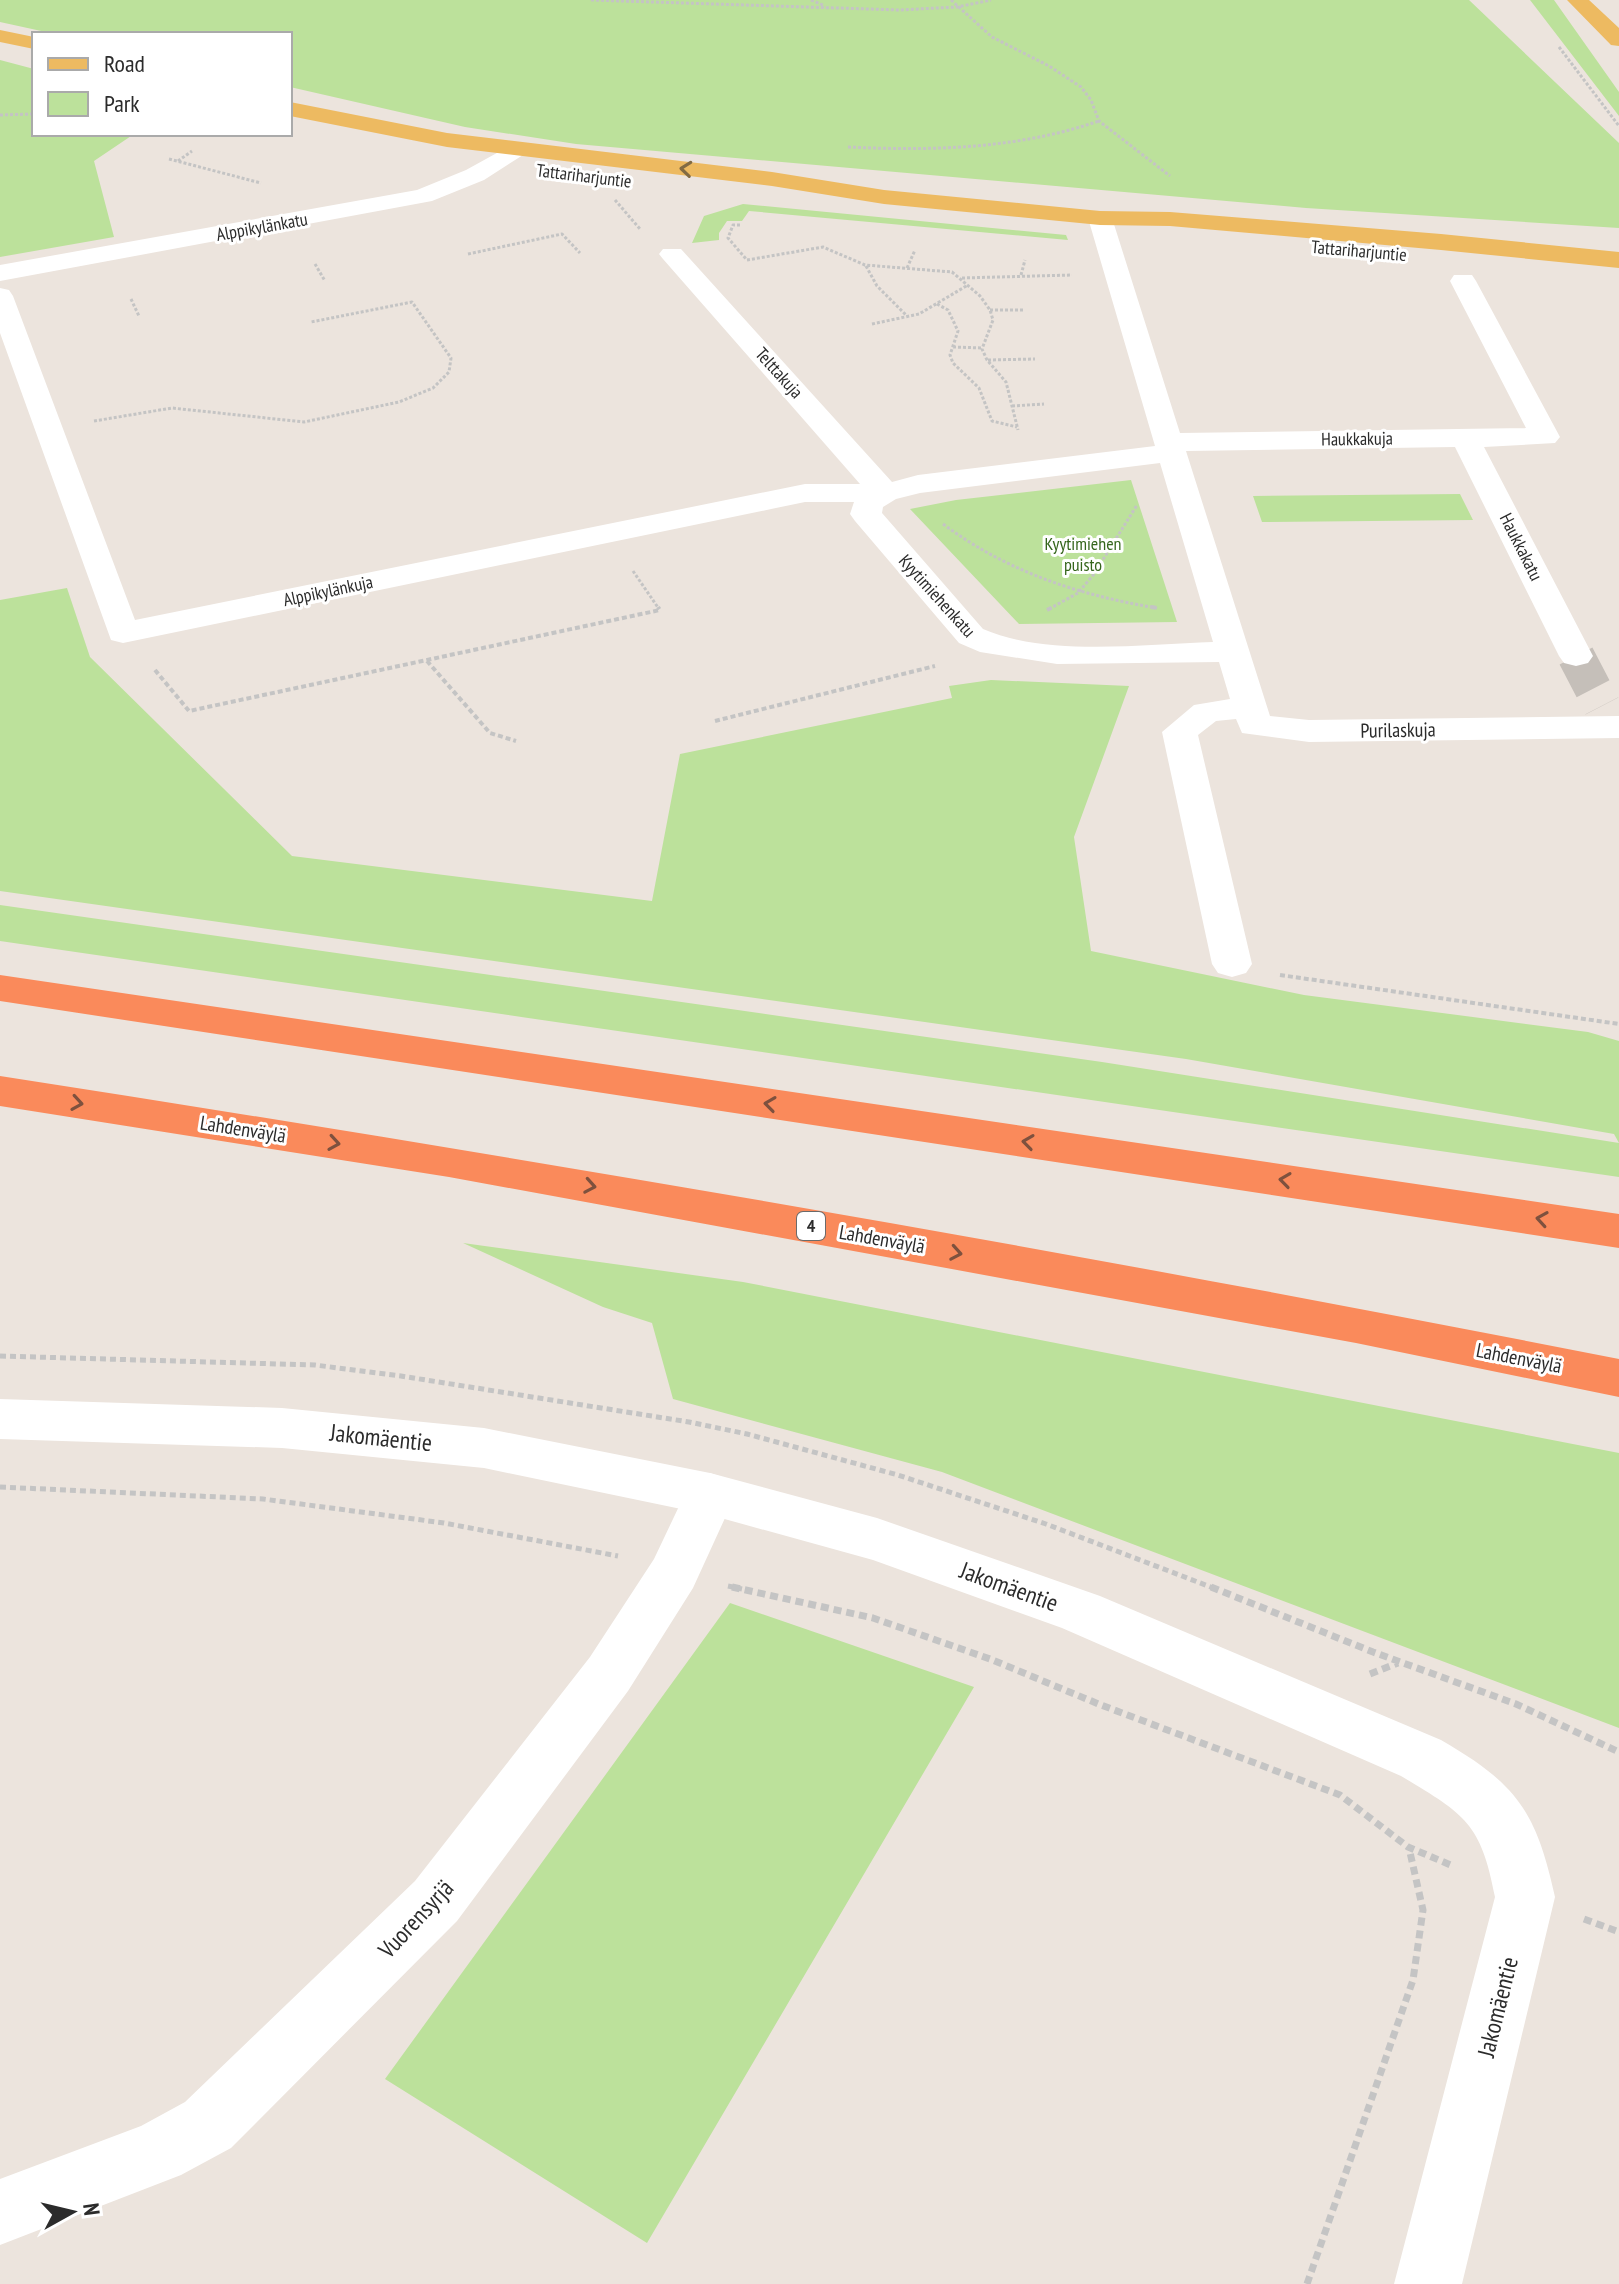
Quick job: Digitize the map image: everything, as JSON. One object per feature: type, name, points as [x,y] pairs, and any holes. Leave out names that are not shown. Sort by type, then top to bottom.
[{"type":"highway","points":[[0,988],[1619,1231]]},
{"type":"highway","name":"Lahdenväylä","points":[[0,1091],[449,1161],[1356,1325],[1619,1378]]},
{"type":"main road","points":[[1577,0],[1613,35],[1616,63]]},
{"type":"main road","points":[[0,36],[32,43]]},
{"type":"main road","name":"Tattariharjuntie","points":[[292,111],[515,150],[772,179],[884,197]]},
{"type":"main road","name":"Tattariharjuntie","points":[[292,112],[364,138],[492,164],[593,178],[747,192],[884,197],[1100,218],[1170,219],[1619,260]]},
{"type":"main road","name":"Tattariharjuntie","points":[[1100,218],[1168,233],[1619,274]]},
{"type":"street","name":"Alppikylänkatu","points":[[0,273],[423,196],[475,175],[515,150]]},
{"type":"street","points":[[1100,218],[1250,707],[1206,712],[1180,732],[1232,964]]},
{"type":"street","name":"Telttakuja","points":[[672,254],[885,493]]},
{"type":"street","name":"Haukkakuja","points":[[1171,447],[1545,437],[1463,281]]},
{"type":"street","points":[[0,296],[123,633]]},
{"type":"street","name":"Haukkakatu","points":[[1465,438],[1576,656]]},
{"type":"street","points":[[885,493],[945,480],[1171,447]]},
{"type":"street","name":"Alppikylänkuja","points":[[123,633],[805,493],[885,493]]},
{"type":"street","name":"Kyytimiehenkatu","points":[[885,493],[869,503],[866,514],[869,520],[971,636],[982,644],[1037,653],[1233,652]]},
{"type":"street","name":"Purilaskuja","points":[[1250,707],[1255,725],[1309,731],[1611,720]]},
{"type":"street","name":"Jakomäentie","points":[[0,1419],[282,1428],[484,1448],[710,1494],[877,1540],[1081,1612],[1421,1758],[1470,1786],[1501,1818],[1518,1856],[1525,1897],[1428,2284]]},
{"type":"street","name":"Vuorensyrjä","points":[[0,2212],[158,2152],[208,2125],[436,1901],[609,1674],[674,1572],[710,1494]]},
{"type":"path","points":[[591,0],[899,10],[957,7],[991,0]]},
{"type":"path","points":[[811,0],[827,7]]},
{"type":"path","points":[[951,0],[992,37],[1081,87],[1091,100],[1099,121],[1172,178]]},
{"type":"path","points":[[957,7],[965,0]]},
{"type":"path","points":[[957,7],[974,0]]},
{"type":"path","points":[[1559,47],[1619,126]]},
{"type":"path","points":[[0,115],[32,114]]},
{"type":"path","points":[[840,146],[966,147],[1072,132],[1099,121]]},
{"type":"path","points":[[177,161],[192,151]]},
{"type":"path","points":[[169,159],[273,186]]},
{"type":"path","points":[[615,200],[655,245],[672,254]]},
{"type":"path","points":[[740,225],[733,225],[728,238],[747,260],[823,247],[865,265],[938,269],[961,278],[990,310],[993,320],[982,348],[987,360],[1006,382],[1021,442]]},
{"type":"path","points":[[468,254],[562,234],[580,253]]},
{"type":"path","points":[[507,237],[514,244]]},
{"type":"path","points":[[823,247],[828,242]]},
{"type":"path","points":[[907,268],[915,250]]},
{"type":"path","points":[[1021,275],[1025,260]]},
{"type":"path","points":[[315,264],[325,281]]},
{"type":"path","points":[[865,265],[877,286],[907,317]]},
{"type":"path","points":[[961,278],[1073,275]]},
{"type":"path","points":[[872,324],[907,317],[937,304],[968,285]]},
{"type":"path","points":[[131,299],[139,316]]},
{"type":"path","points":[[50,429],[172,408],[304,422],[399,402],[433,388],[449,372],[451,358],[412,302],[311,322]]},
{"type":"path","points":[[937,304],[948,310],[958,331],[950,355],[953,363],[972,376],[989,404],[992,421],[1018,427]]},
{"type":"path","points":[[990,310],[1024,310]]},
{"type":"path","points":[[953,347],[982,348]]},
{"type":"path","points":[[987,360],[1035,359]]},
{"type":"path","points":[[1012,406],[1044,404]]},
{"type":"path","points":[[1040,614],[1078,593],[1094,574],[1138,504]]},
{"type":"path","points":[[932,515],[969,545],[1005,566],[1078,593],[1165,610]]},
{"type":"path","points":[[123,633],[189,711],[660,610],[606,534]]},
{"type":"path","points":[[715,721],[953,661],[982,644]]},
{"type":"path","points":[[426,660],[490,733],[500,739],[516,741]]},
{"type":"path","points":[[1232,964],[1246,970],[1619,1024]]},
{"type":"path","points":[[1398,1663],[1577,1727],[1619,1752]]},
{"type":"path","points":[[1307,2284],[1413,1980],[1423,1910],[1408,1847],[1340,1795]]},
{"type":"green space","points":[[0,0],[1469,0],[1619,143],[1619,228],[1306,208],[576,144],[465,127],[292,87],[292,32],[46,32],[0,22]]},
{"type":"green space","points":[[1530,0],[1554,0],[1619,92],[1619,116]]},
{"type":"green space","points":[[0,60],[32,68],[32,136],[131,136],[94,161],[114,237],[0,257]]},
{"type":"green space","points":[[743,204],[1066,235],[1068,240],[749,211],[742,221],[727,221],[719,233],[719,240],[692,243],[704,216]]},
{"type":"green space","name":"Kyytimiehen puisto","points":[[1131,480],[1177,622],[1019,624],[910,509],[956,500]]},
{"type":"green space","points":[[1460,494],[1473,520],[1262,522],[1253,496]]},
{"type":"green space","points":[[67,588],[90,657],[292,856],[652,901],[680,754],[952,698],[949,686],[991,680],[1129,686],[1074,837],[1091,951],[1304,995],[1588,1032],[1619,1041],[1619,1143],[1614,1134],[1186,1059],[0,891],[0,600]]},
{"type":"green space","points":[[0,905],[1102,1062],[1619,1143],[1619,1177],[0,941]]},
{"type":"green space","points":[[463,1243],[743,1282],[1619,1453],[1619,1728],[942,1472],[673,1399],[652,1323],[603,1307]]},
{"type":"green space","points":[[730,1603],[974,1687],[647,2243],[385,2079]]},
{"type":"tunnel","points":[[1576,656],[1602,706]]}]
